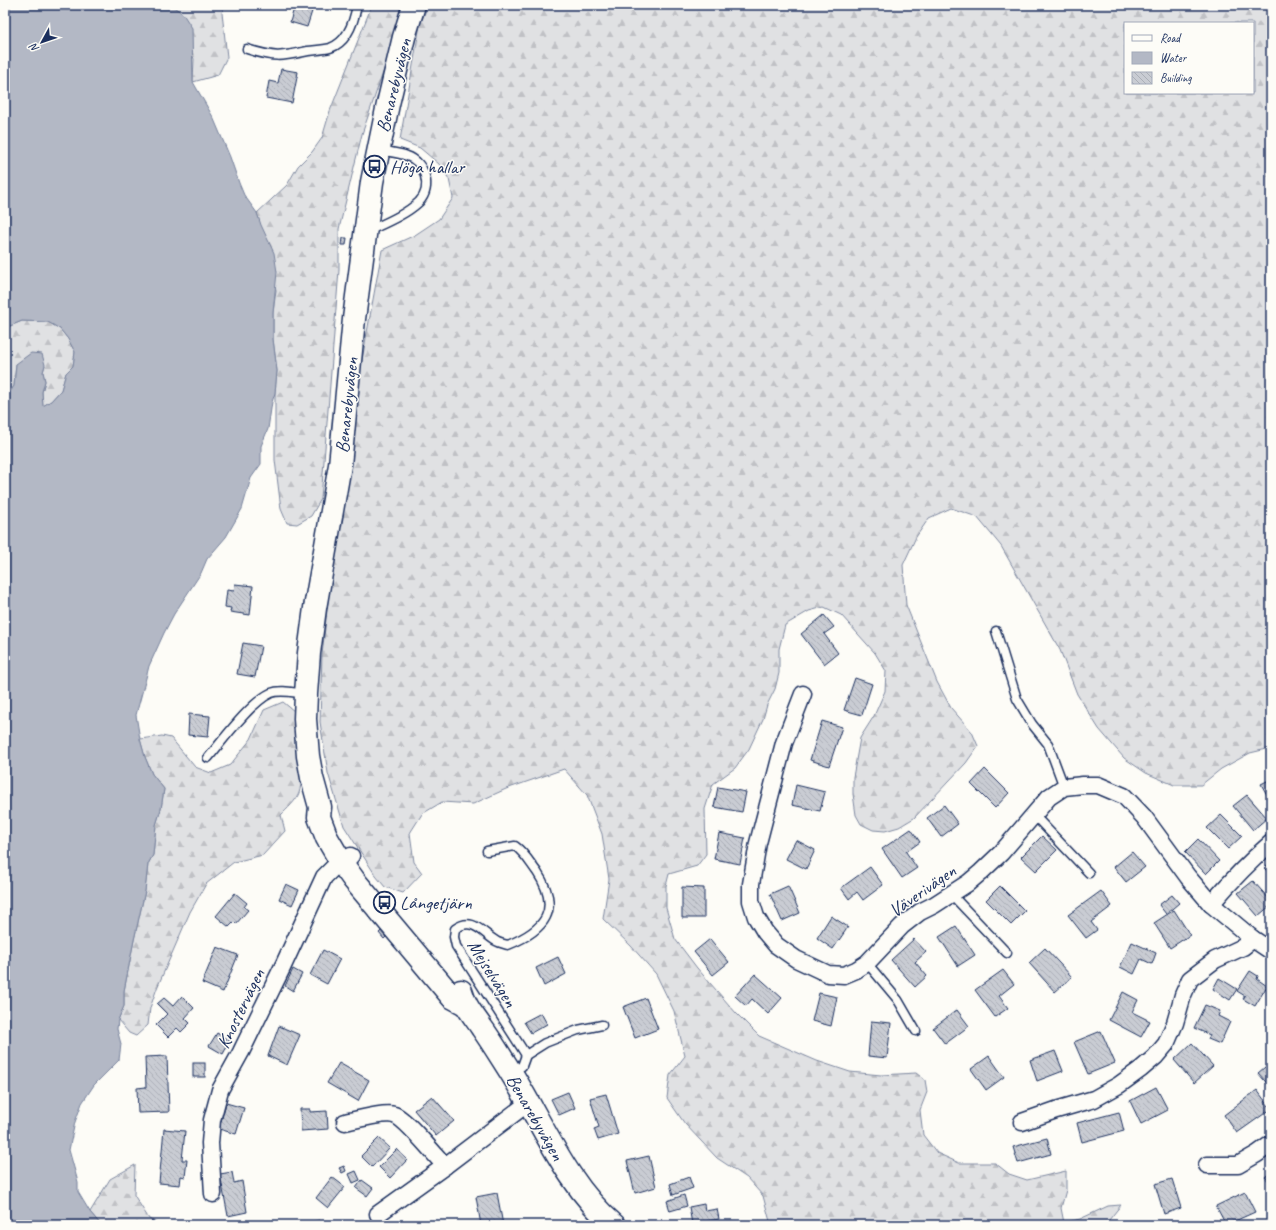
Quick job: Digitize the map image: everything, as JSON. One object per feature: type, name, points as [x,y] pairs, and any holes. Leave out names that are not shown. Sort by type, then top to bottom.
[{"type":"street","name":"Benarebyvägen","points":[[414,5],[404,37],[378,150],[365,232],[354,319],[340,465],[315,608],[309,653],[305,719],[308,756],[320,807],[329,814],[346,859],[461,990],[465,1004],[511,1073],[548,1139],[569,1172],[588,1199],[614,1225]]},
{"type":"street","name":"Väverivägen","points":[[803,694],[784,743],[758,843],[751,884],[751,901],[756,917],[765,932],[776,945],[796,959],[828,974],[844,975],[856,970],[867,963],[902,926],[920,912],[934,905],[968,883],[1001,853],[1049,797],[1064,788],[1083,785],[1098,785],[1124,796],[1144,817],[1188,877],[1211,904],[1253,939],[1271,951]]},
{"type":"street","points":[[1211,904],[1228,884],[1271,843]]},
{"type":"street","name":"Knostervägen","points":[[213,1194],[210,1143],[212,1120],[220,1090],[241,1052],[280,973],[324,877],[333,868],[346,859]]},
{"type":"street","points":[[1022,1122],[1094,1099],[1119,1085],[1142,1069],[1166,1044],[1190,979],[1214,960],[1243,947],[1253,939]]},
{"type":"street","points":[[378,1214],[445,1166],[528,1103]]},
{"type":"street","points":[[345,1122],[385,1115],[394,1115],[400,1118],[427,1145],[445,1166]]},
{"type":"street","points":[[1208,1165],[1238,1165],[1271,1144]]},
{"type":"lane","points":[[247,49],[267,56],[281,57],[331,47],[343,39],[348,32],[354,19],[357,5]]},
{"type":"lane","points":[[365,232],[393,220],[420,201],[426,186],[426,177],[415,161],[408,156],[378,150]]},
{"type":"lane","points":[[996,631],[1017,699],[1032,724],[1048,744],[1064,788]]},
{"type":"lane","points":[[208,758],[253,706],[263,698],[273,693],[285,692],[306,694]]},
{"type":"lane","points":[[1033,814],[1089,873]]},
{"type":"lane","name":"Mejselvägen","points":[[488,852],[515,846],[522,851],[540,877],[548,898],[549,909],[546,918],[537,928],[522,940],[508,946],[496,941],[481,929],[469,924],[455,929],[454,937],[456,946],[526,1055]]},
{"type":"lane","points":[[951,894],[1007,953]]},
{"type":"lane","points":[[867,963],[898,1000],[916,1031]]},
{"type":"lane","points":[[511,1073],[522,1066],[526,1055],[545,1043],[578,1030],[602,1025]]},
{"type":"green space","points":[[174,5],[224,5],[222,13],[227,57],[218,75],[193,82],[194,59]]},
{"type":"green space","points":[[372,5],[406,5],[362,134],[339,229],[339,270],[321,499],[311,516],[297,524],[287,523],[281,509],[275,460],[275,393],[277,371],[273,339],[273,313],[276,290],[257,213],[287,185],[298,166],[312,152],[322,138],[330,111]]},
{"type":"green space","points":[[428,5],[1271,5],[1271,748],[1250,753],[1221,769],[1201,785],[1174,785],[1146,773],[1124,758],[1099,729],[1077,694],[1060,650],[1001,546],[977,517],[951,508],[929,518],[916,537],[903,565],[906,605],[937,682],[951,708],[972,732],[978,746],[966,763],[914,818],[899,827],[885,831],[873,830],[861,824],[856,815],[853,794],[853,777],[860,738],[874,716],[885,691],[886,671],[875,653],[841,615],[824,607],[809,611],[785,625],[779,649],[779,673],[775,689],[749,749],[735,768],[713,784],[705,809],[706,854],[697,866],[669,874],[666,886],[666,908],[675,939],[697,968],[736,1013],[759,1036],[817,1061],[850,1072],[881,1075],[916,1073],[925,1080],[927,1092],[920,1110],[923,1135],[937,1153],[959,1163],[995,1163],[1009,1174],[1027,1180],[1066,1171],[1066,1190],[1061,1208],[1064,1223],[1080,1219],[1108,1206],[1121,1205],[1105,1225],[771,1225],[763,1196],[747,1178],[717,1158],[685,1124],[667,1098],[670,1075],[685,1056],[674,1011],[656,974],[631,946],[603,919],[609,879],[602,834],[587,795],[564,769],[506,789],[473,804],[442,802],[422,814],[410,833],[414,862],[422,873],[403,893],[385,887],[376,876],[344,826],[328,773],[320,722],[322,655],[332,565],[360,371],[382,250],[415,235],[439,219],[453,198],[449,179],[439,164],[420,148],[400,140],[420,25]]},
{"type":"green space","points":[[22,321],[48,322],[60,329],[68,339],[75,352],[73,366],[66,373],[61,390],[51,401],[43,406],[42,392],[45,381],[43,372],[45,365],[16,364],[14,386],[8,395],[5,406],[5,328]]},
{"type":"green space","points":[[283,702],[294,711],[300,753],[301,776],[301,786],[298,796],[281,815],[285,831],[263,855],[234,862],[206,884],[190,912],[157,988],[150,1008],[148,1025],[136,1036],[129,1033],[118,1020],[124,1006],[124,991],[145,891],[148,864],[153,855],[156,825],[161,809],[164,789],[152,774],[140,739],[162,736],[171,738],[195,767],[211,773],[230,765],[251,739],[264,710]]},
{"type":"green space","points":[[135,1165],[134,1195],[149,1219],[160,1225],[101,1225],[90,1212],[110,1179]]},
{"type":"green space","points":[[319,1220],[325,1225],[301,1225]]},
{"type":"water","points":[[5,5],[174,5],[174,7],[183,14],[192,28],[193,82],[213,117],[244,195],[257,213],[274,253],[277,272],[273,313],[273,339],[277,371],[275,393],[272,402],[268,429],[261,446],[261,464],[251,478],[242,509],[226,537],[207,559],[201,573],[174,614],[164,633],[149,666],[136,715],[145,757],[152,774],[164,789],[161,809],[156,825],[153,855],[148,864],[145,891],[124,991],[124,1006],[118,1020],[117,1029],[121,1044],[119,1060],[94,1085],[82,1103],[75,1122],[69,1150],[78,1182],[78,1192],[90,1212],[101,1225],[5,1225],[5,406],[8,395],[14,386],[16,364],[31,353],[42,354],[45,365],[43,372],[45,381],[42,392],[43,406],[51,401],[61,390],[66,373],[73,366],[75,352],[68,339],[60,329],[48,322],[22,321],[5,328]]},
{"type":"building","points":[[295,5],[314,5],[307,27],[290,22]]},
{"type":"building","points":[[281,69],[298,72],[292,103],[266,98],[269,81],[278,83]]},
{"type":"building","points":[[343,238],[347,238],[346,245],[342,245]]},
{"type":"building","points":[[235,584],[253,586],[250,615],[230,612],[231,608],[225,607],[227,590],[234,591]]},
{"type":"building","points":[[824,615],[834,627],[824,634],[838,653],[824,664],[801,634]]},
{"type":"building","points":[[243,643],[261,646],[255,677],[237,674]]},
{"type":"building","points":[[855,678],[872,684],[862,715],[844,710]]},
{"type":"building","points":[[189,714],[210,716],[208,737],[188,735]]},
{"type":"building","points":[[822,721],[842,727],[829,766],[810,760]]},
{"type":"building","points":[[985,769],[1009,793],[995,808],[971,784]]},
{"type":"building","points":[[1271,779],[1271,802],[1261,784]]},
{"type":"building","points":[[796,785],[825,792],[820,811],[792,805]]},
{"type":"building","points":[[718,787],[746,792],[742,812],[714,807]]},
{"type":"building","points":[[1247,795],[1267,818],[1253,830],[1233,806]]},
{"type":"building","points":[[944,805],[958,824],[941,837],[927,818]]},
{"type":"building","points":[[1221,815],[1242,836],[1228,849],[1207,828]]},
{"type":"building","points":[[911,829],[920,842],[906,852],[917,868],[902,878],[882,849]]},
{"type":"building","points":[[719,833],[745,838],[740,864],[714,859]]},
{"type":"building","points":[[1042,836],[1057,850],[1036,871],[1021,857]]},
{"type":"building","points":[[1198,839],[1219,861],[1206,874],[1185,852]]},
{"type":"building","points":[[796,840],[815,850],[806,869],[786,859]]},
{"type":"building","points":[[1132,852],[1145,867],[1126,882],[1114,867]]},
{"type":"building","points":[[1271,861],[1271,875],[1264,868]]},
{"type":"building","points":[[870,867],[883,885],[863,900],[857,892],[849,899],[841,888]]},
{"type":"building","points":[[1253,881],[1271,901],[1271,905],[1258,916],[1238,893]]},
{"type":"building","points":[[286,884],[299,890],[292,905],[279,899]]},
{"type":"building","points":[[788,886],[800,913],[782,921],[770,894]]},
{"type":"building","points":[[1000,886],[1025,911],[1011,925],[986,900]]},
{"type":"building","points":[[682,887],[704,888],[704,918],[682,918]]},
{"type":"building","points":[[1101,891],[1112,906],[1091,922],[1097,930],[1086,938],[1068,915]]},
{"type":"building","points":[[235,893],[247,903],[244,907],[248,910],[236,924],[234,922],[229,927],[216,916]]},
{"type":"building","points":[[1172,895],[1179,903],[1166,914],[1159,905]]},
{"type":"building","points":[[1174,910],[1190,935],[1170,948],[1154,923]]},
{"type":"building","points":[[831,916],[848,927],[833,949],[817,938]]},
{"type":"building","points":[[956,926],[975,955],[958,966],[939,937]]},
{"type":"building","points":[[381,931],[386,937],[384,939],[379,933]]},
{"type":"building","points":[[710,939],[729,962],[713,975],[694,952]]},
{"type":"building","points":[[914,939],[926,952],[915,962],[927,976],[915,987],[891,960]]},
{"type":"building","points":[[1132,942],[1156,953],[1152,964],[1141,959],[1134,974],[1120,967]]},
{"type":"building","points":[[217,947],[238,955],[223,992],[202,983]]},
{"type":"building","points":[[1045,948],[1072,977],[1055,992],[1029,963]]},
{"type":"building","points":[[323,950],[340,959],[327,984],[310,975]]},
{"type":"building","points":[[558,957],[566,974],[544,986],[536,968]]},
{"type":"building","points":[[293,969],[302,974],[293,991],[285,986]]},
{"type":"building","points":[[1003,970],[1014,984],[999,996],[1008,1008],[995,1017],[975,990]]},
{"type":"building","points":[[1250,971],[1258,976],[1257,979],[1267,986],[1255,1006],[1243,999],[1245,996],[1237,991]]},
{"type":"building","points":[[755,974],[782,998],[768,1014],[752,999],[746,1006],[735,996]]},
{"type":"building","points":[[1219,978],[1237,989],[1230,1000],[1213,989]]},
{"type":"building","points":[[1123,992],[1138,1000],[1132,1012],[1150,1021],[1141,1037],[1109,1020]]},
{"type":"building","points":[[819,993],[837,997],[831,1026],[812,1021]]},
{"type":"building","points":[[182,996],[194,1008],[185,1018],[190,1023],[181,1032],[177,1028],[168,1037],[156,1025],[167,1014],[157,1004],[164,998],[173,1006]]},
{"type":"building","points":[[646,998],[658,1029],[635,1038],[623,1007]]},
{"type":"building","points":[[1205,1005],[1220,1011],[1218,1016],[1230,1022],[1220,1044],[1208,1039],[1210,1035],[1194,1028]]},
{"type":"building","points":[[957,1010],[969,1026],[945,1044],[933,1028]]},
{"type":"building","points":[[541,1013],[547,1024],[531,1033],[524,1022]]},
{"type":"building","points":[[871,1021],[891,1023],[887,1058],[868,1056]]},
{"type":"building","points":[[279,1026],[300,1035],[287,1065],[268,1056]]},
{"type":"building","points":[[1101,1031],[1115,1063],[1088,1074],[1074,1042]]},
{"type":"building","points":[[217,1033],[230,1041],[223,1054],[209,1046]]},
{"type":"building","points":[[1192,1043],[1213,1066],[1194,1083],[1174,1060]]},
{"type":"building","points":[[1055,1051],[1063,1071],[1037,1081],[1030,1060]]},
{"type":"building","points":[[167,1056],[169,1112],[138,1113],[137,1088],[146,1087],[145,1057]]},
{"type":"building","points":[[989,1056],[1004,1077],[986,1090],[971,1069]]},
{"type":"building","points":[[1271,1062],[1271,1088],[1258,1073]]},
{"type":"building","points":[[193,1063],[205,1063],[205,1077],[193,1077]]},
{"type":"building","points":[[339,1063],[369,1080],[358,1101],[327,1083]]},
{"type":"building","points":[[1156,1087],[1168,1110],[1141,1124],[1130,1101]]},
{"type":"building","points":[[1257,1090],[1271,1109],[1237,1133],[1224,1115]]},
{"type":"building","points":[[568,1092],[575,1108],[559,1115],[551,1099]]},
{"type":"building","points":[[606,1094],[618,1134],[598,1140],[594,1129],[599,1127],[590,1098]]},
{"type":"building","points":[[432,1096],[454,1121],[436,1136],[414,1110]]},
{"type":"building","points":[[226,1103],[244,1108],[236,1134],[219,1129]]},
{"type":"building","points":[[300,1109],[310,1109],[310,1112],[327,1111],[328,1129],[301,1131]]},
{"type":"building","points":[[1119,1112],[1124,1131],[1082,1142],[1077,1123]]},
{"type":"building","points":[[164,1129],[185,1131],[182,1160],[187,1160],[185,1177],[181,1176],[180,1185],[159,1183]]},
{"type":"building","points":[[379,1138],[390,1148],[372,1167],[361,1156]]},
{"type":"building","points":[[1047,1138],[1051,1154],[1018,1163],[1013,1147]]},
{"type":"building","points":[[397,1149],[407,1160],[390,1178],[379,1167]]},
{"type":"building","points":[[649,1156],[656,1187],[635,1193],[627,1161]]},
{"type":"building","points":[[344,1166],[346,1171],[342,1173],[339,1168]]},
{"type":"building","points":[[356,1171],[360,1180],[353,1183],[349,1174]]},
{"type":"building","points":[[232,1172],[234,1183],[242,1181],[247,1212],[228,1216],[220,1174]]},
{"type":"building","points":[[1271,1172],[1271,1184],[1265,1177]]},
{"type":"building","points":[[332,1177],[345,1187],[328,1208],[316,1198]]},
{"type":"building","points":[[689,1177],[693,1188],[673,1195],[670,1184]]},
{"type":"building","points":[[1172,1179],[1181,1208],[1164,1214],[1155,1184]]},
{"type":"building","points":[[362,1180],[373,1188],[367,1196],[356,1188]]},
{"type":"building","points":[[1245,1192],[1255,1212],[1226,1225],[1216,1206]]},
{"type":"building","points":[[497,1193],[503,1225],[481,1225],[476,1197]]},
{"type":"building","points":[[684,1195],[687,1206],[670,1211],[667,1201]]},
{"type":"building","points":[[704,1204],[705,1211],[717,1209],[719,1219],[692,1224],[689,1207]]},
{"type":"place","name":"Höga hallar","points":[[375,166]]},
{"type":"place","name":"Långetjärn","points":[[384,902]]}]
